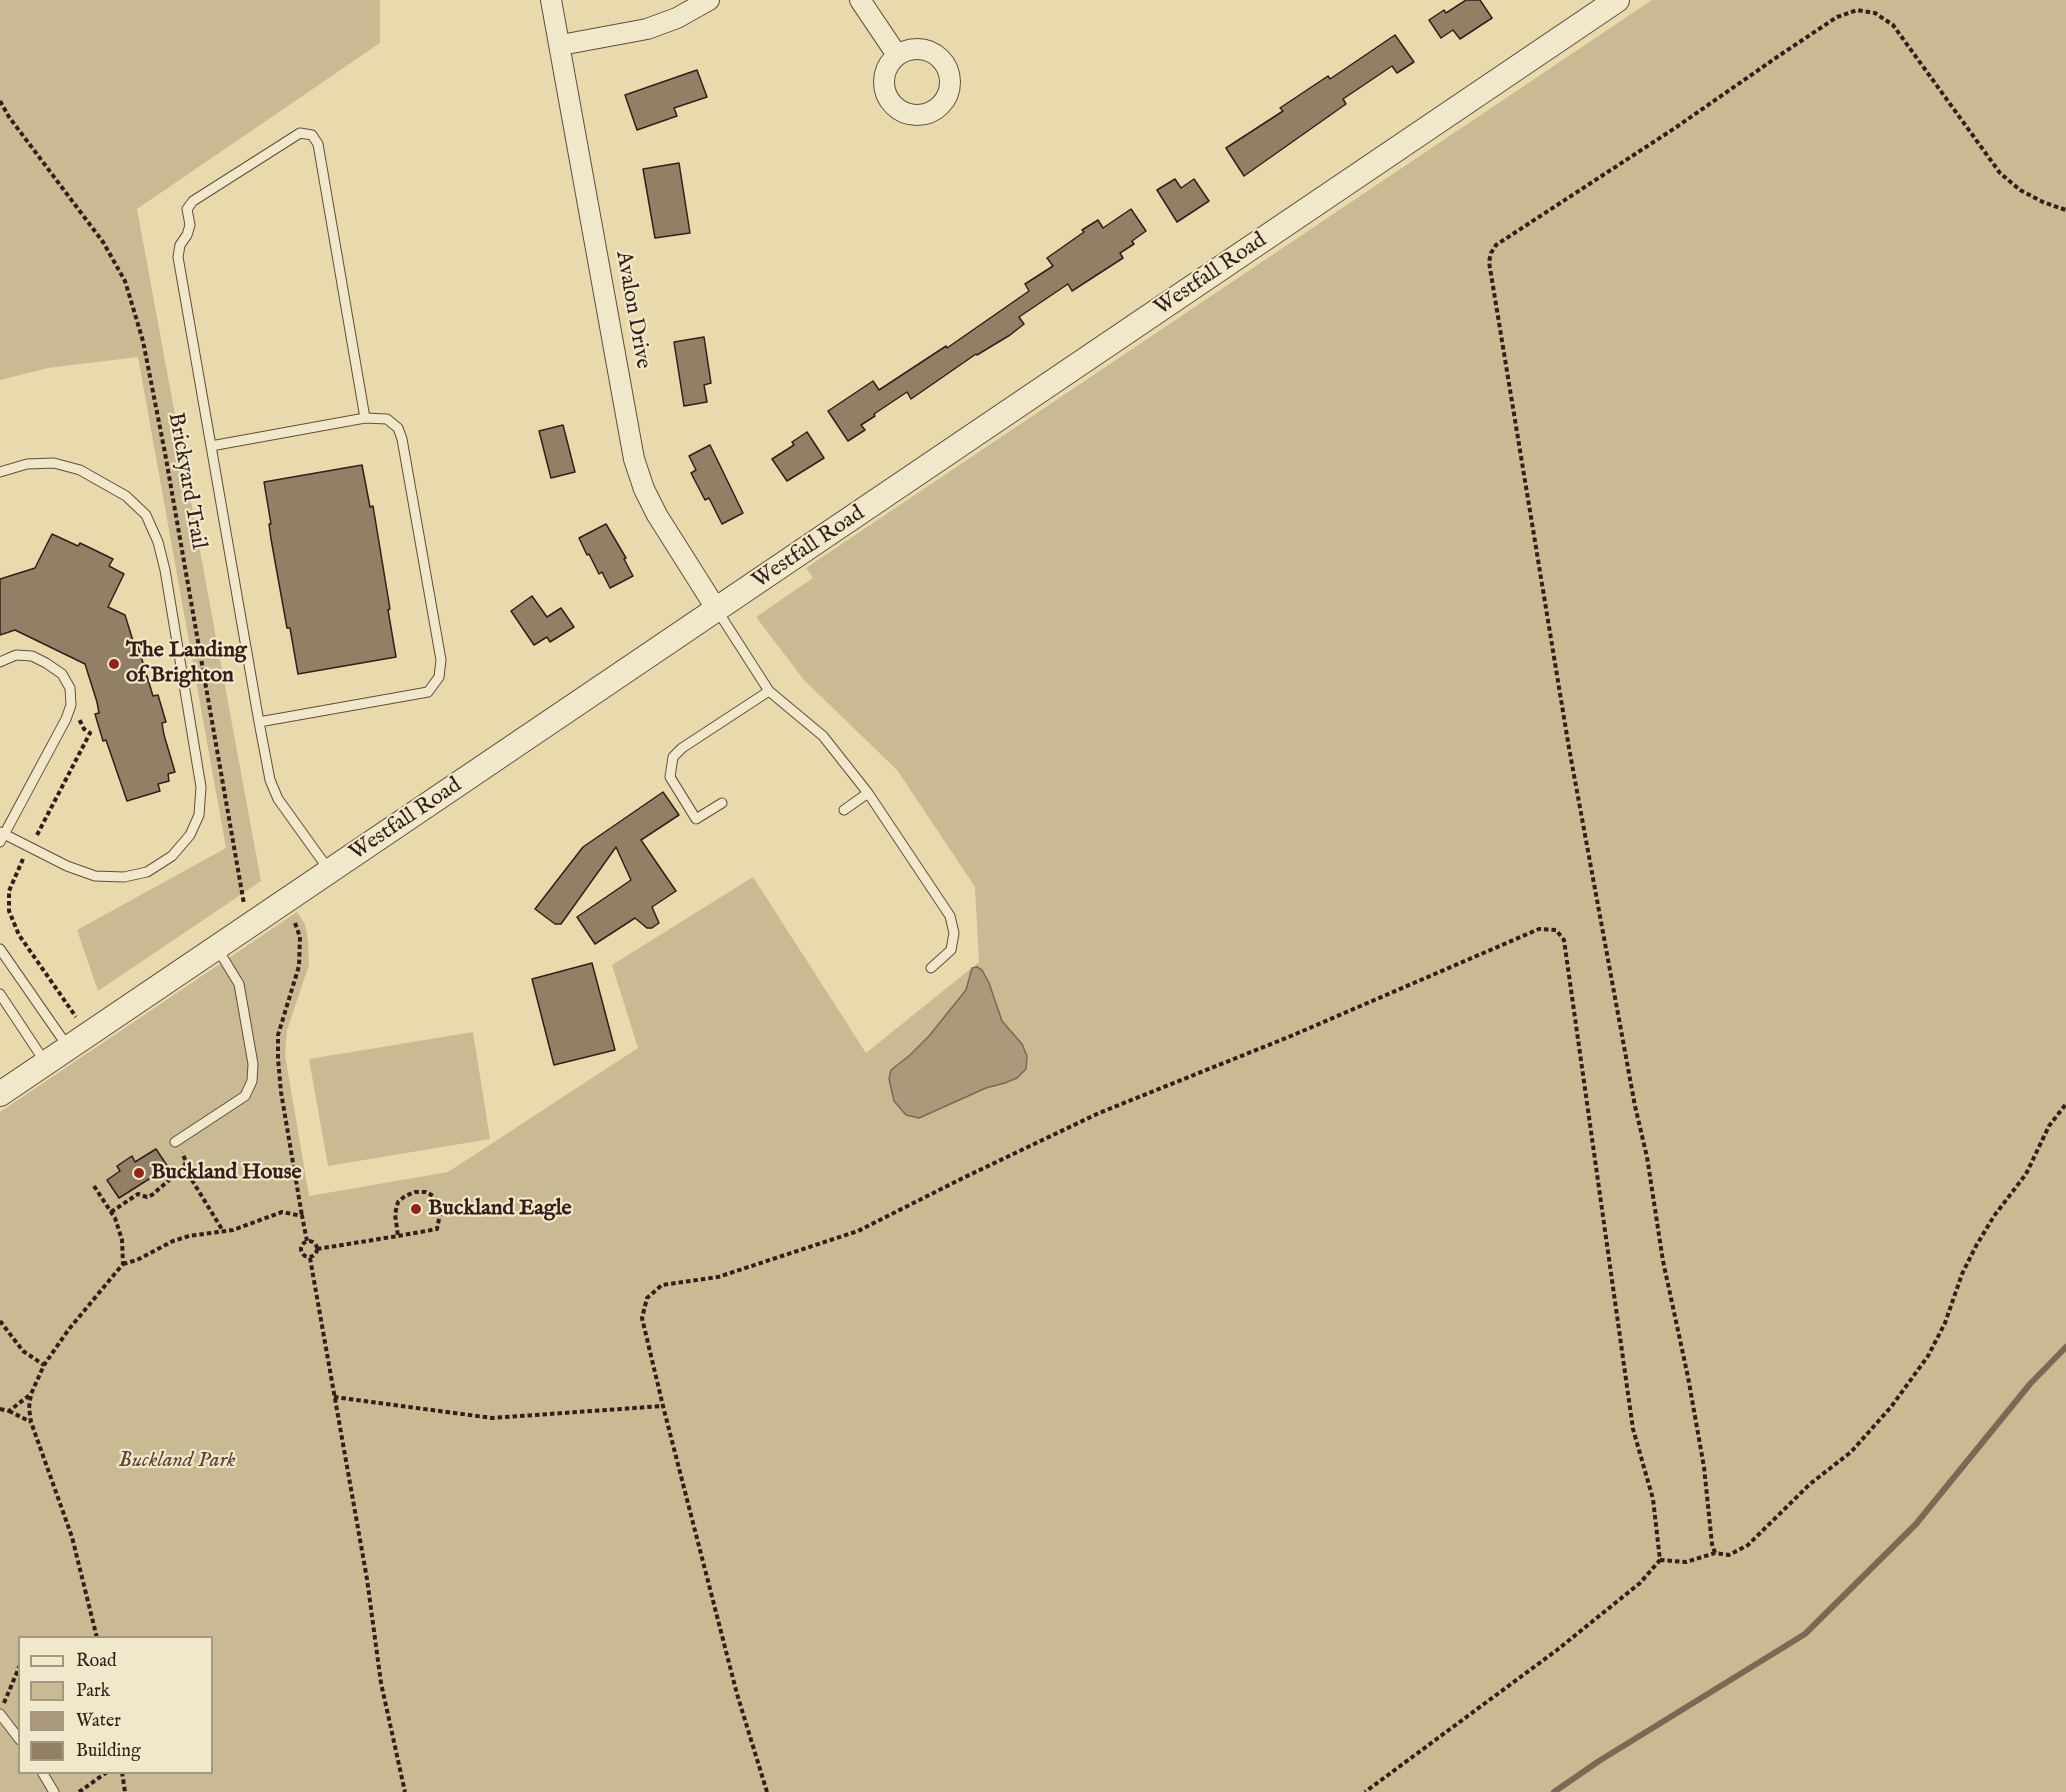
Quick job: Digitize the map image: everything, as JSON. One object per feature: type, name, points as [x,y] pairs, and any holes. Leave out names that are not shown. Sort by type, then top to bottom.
[{"type":"street","name":"Avalon Drive","points":[[551,0],[561,45],[634,459],[644,489],[657,515],[717,610]]},
{"type":"street","points":[[561,45],[647,29],[677,18],[709,0]]},
{"type":"street","points":[[860,0],[897,55]]},
{"type":"street","name":"Westfall Road","points":[[0,1094],[1617,0]]},
{"type":"lane","points":[[330,871],[278,800],[270,780],[178,257],[180,245],[190,225],[187,209],[193,201],[300,133],[312,135],[318,144],[365,418]]},
{"type":"lane","points":[[211,446],[365,418],[387,419],[398,428],[402,439],[441,660],[439,677],[428,692],[259,722]]},
{"type":"lane","points":[[0,471],[27,464],[54,463],[80,470],[126,496],[146,515],[158,542],[165,570],[201,787],[199,815],[190,835],[172,856],[147,872],[124,877],[96,876],[67,866],[1,836],[66,719],[71,705],[70,688],[62,674],[46,663],[32,657],[16,655],[0,662]]},
{"type":"lane","points":[[717,610],[770,691],[823,736],[868,793],[950,916],[954,933],[951,950],[931,968]]},
{"type":"lane","points":[[722,803],[696,819],[670,777],[673,757],[682,748],[770,691]]},
{"type":"lane","points":[[844,810],[868,793]]},
{"type":"lane","points":[[175,1142],[244,1096],[252,1081],[253,1064],[239,984],[217,948]]},
{"type":"lane","points":[[0,949],[68,1047]]},
{"type":"lane","points":[[0,994],[45,1063]]},
{"type":"lane","points":[[0,1714],[18,1737]]},
{"type":"lane","points":[[43,1774],[54,1792]]},
{"type":"path","points":[[1715,1554],[1704,1467],[1690,1389],[1664,1262],[1647,1157],[1635,1106],[1569,748],[1489,262],[1491,253],[1496,245],[1675,128],[1837,17],[1857,10],[1875,13],[1893,25],[2000,173],[2020,190],[2043,202],[2066,210]]},
{"type":"path","name":"Brickyard Trail","points":[[0,101],[9,117],[103,242],[125,280],[143,341],[165,453],[244,904]]},
{"type":"path","points":[[23,859],[9,891],[9,911],[19,934],[76,1017]]},
{"type":"path","points":[[295,923],[300,937],[299,966],[278,1035],[278,1059],[280,1092],[307,1241]]},
{"type":"path","points":[[767,1792],[737,1694],[663,1406],[642,1318],[647,1298],[662,1285],[718,1277],[858,1231],[1100,1113],[1291,1036],[1539,929],[1556,930],[1564,940],[1634,1429],[1653,1500],[1660,1560],[1640,1583],[1557,1650],[1365,1792]]},
{"type":"path","points":[[1660,1560],[1686,1562],[1715,1554],[1729,1555],[1748,1545],[1810,1484],[1851,1452],[1891,1407],[1929,1356],[1945,1323],[1962,1274],[1976,1246],[1994,1216],[2026,1174],[2049,1126],[2066,1104]]},
{"type":"path","points":[[111,1212],[138,1194],[147,1197],[153,1195],[184,1167],[186,1161],[175,1142]]},
{"type":"path","points":[[184,1167],[223,1232]]},
{"type":"path","points":[[94,1186],[115,1218],[122,1240],[123,1264]]},
{"type":"path","points":[[317,1249],[398,1236],[437,1229],[440,1214],[435,1197],[426,1192],[415,1192],[398,1202],[395,1214],[398,1236]]},
{"type":"path","points":[[97,1636],[72,1537],[31,1422],[29,1408],[31,1394],[44,1365],[69,1329],[123,1264],[189,1236],[232,1230],[282,1212],[302,1216]]},
{"type":"path","points":[[307,1241],[315,1244],[317,1249],[314,1256],[310,1258]]},
{"type":"path","points":[[307,1241],[300,1249],[304,1256],[310,1258]]},
{"type":"path","points":[[310,1258],[367,1579],[381,1683],[405,1792]]},
{"type":"path","points":[[0,1322],[23,1351],[44,1365]]},
{"type":"path","points":[[9,1411],[31,1394]]},
{"type":"path","points":[[334,1397],[492,1418],[663,1406]]},
{"type":"path","points":[[0,1409],[31,1422]]},
{"type":"path","points":[[4,1704],[18,1670]]},
{"type":"path","points":[[79,1792],[106,1774]]},
{"type":"path","points":[[122,1774],[125,1792]]},
{"type":"green space","points":[[0,0],[380,0],[380,43],[137,209],[261,881],[98,991],[77,930],[226,848],[138,357],[48,368],[0,380]]},
{"type":"green space","name":"Buckland Park","points":[[1652,0],[2066,0],[2066,1792],[0,1792],[0,1112],[297,912],[305,924],[309,965],[287,1030],[285,1055],[309,1196],[448,1172],[638,1048],[612,965],[753,877],[866,1053],[979,962],[975,887],[897,770],[804,680],[756,617],[813,578],[806,568]]},
{"type":"green space","points":[[473,1032],[490,1139],[328,1166],[309,1059]]},
{"type":"water","points":[[977,967],[982,970],[989,983],[1002,1021],[1022,1044],[1027,1056],[1026,1069],[1017,1078],[986,1088],[919,1118],[906,1115],[894,1101],[889,1079],[891,1070],[929,1036],[966,990],[972,968]]},
{"type":"building","points":[[1466,0],[1480,0],[1492,18],[1460,39],[1453,30],[1441,38],[1429,20],[1444,10],[1446,13]]},
{"type":"building","points":[[1395,35],[1414,62],[1397,73],[1392,66],[1343,99],[1346,104],[1244,176],[1226,148],[1283,111],[1280,108],[1328,76],[1330,79]]},
{"type":"building","points":[[697,70],[707,97],[674,108],[677,116],[637,130],[625,95]]},
{"type":"building","points":[[679,163],[690,233],[655,238],[643,169]]},
{"type":"building","points":[[1175,179],[1181,188],[1194,179],[1209,201],[1177,222],[1157,190]]},
{"type":"building","points":[[1131,209],[1146,231],[1132,241],[1134,244],[1120,253],[1123,258],[1072,291],[1068,284],[1019,317],[1024,324],[1010,335],[976,354],[911,399],[907,392],[874,414],[875,416],[861,425],[865,430],[848,441],[828,411],[873,381],[879,390],[946,346],[947,348],[1029,291],[1025,284],[1053,266],[1047,258],[1084,232],[1082,230],[1098,220],[1103,228]]},
{"type":"building","points":[[704,337],[711,383],[704,385],[707,402],[684,406],[674,342]]},
{"type":"building","points":[[563,425],[575,472],[551,478],[539,431]]},
{"type":"building","points":[[807,432],[824,458],[787,481],[772,459],[794,445],[792,442]]},
{"type":"building","points":[[710,445],[743,513],[722,524],[709,498],[705,500],[691,473],[696,470],[689,456]]},
{"type":"building","points":[[362,465],[370,507],[373,506],[396,657],[298,674],[271,539],[269,524],[271,524],[264,482]]},
{"type":"building","points":[[606,524],[626,558],[624,559],[633,576],[610,588],[602,572],[599,574],[589,554],[587,555],[579,538]]},
{"type":"building","name":"The Landing of Brighton","points":[[52,534],[78,546],[80,543],[113,559],[109,566],[124,574],[108,607],[125,615],[134,644],[137,643],[153,696],[158,695],[166,722],[162,723],[164,735],[175,772],[168,774],[169,781],[158,784],[160,791],[127,801],[106,740],[103,741],[95,714],[99,713],[97,702],[85,664],[15,630],[0,635],[0,579],[35,568]]},
{"type":"building","points":[[532,596],[547,617],[561,608],[574,627],[550,642],[547,637],[534,645],[511,611]]},
{"type":"building","points":[[663,792],[679,815],[641,840],[676,891],[652,907],[659,923],[652,928],[647,928],[635,918],[595,944],[577,917],[631,880],[616,847],[561,924],[555,924],[535,909],[583,847]]},
{"type":"building","points":[[592,963],[615,1050],[554,1065],[532,979]]},
{"type":"building","name":"Buckland House","points":[[156,1149],[168,1167],[119,1198],[107,1180],[120,1171],[117,1166],[132,1156],[135,1162]]},
{"type":"waterway","points":[[1554,1792],[1599,1761],[1805,1634],[1916,1524],[2030,1384],[2066,1347]]},
{"type":"place","name":"The Landing of Brighton","points":[[114,664]]},
{"type":"place","name":"Buckland House","points":[[139,1173]]},
{"type":"place","name":"Buckland Eagle","points":[[416,1209]]}]
